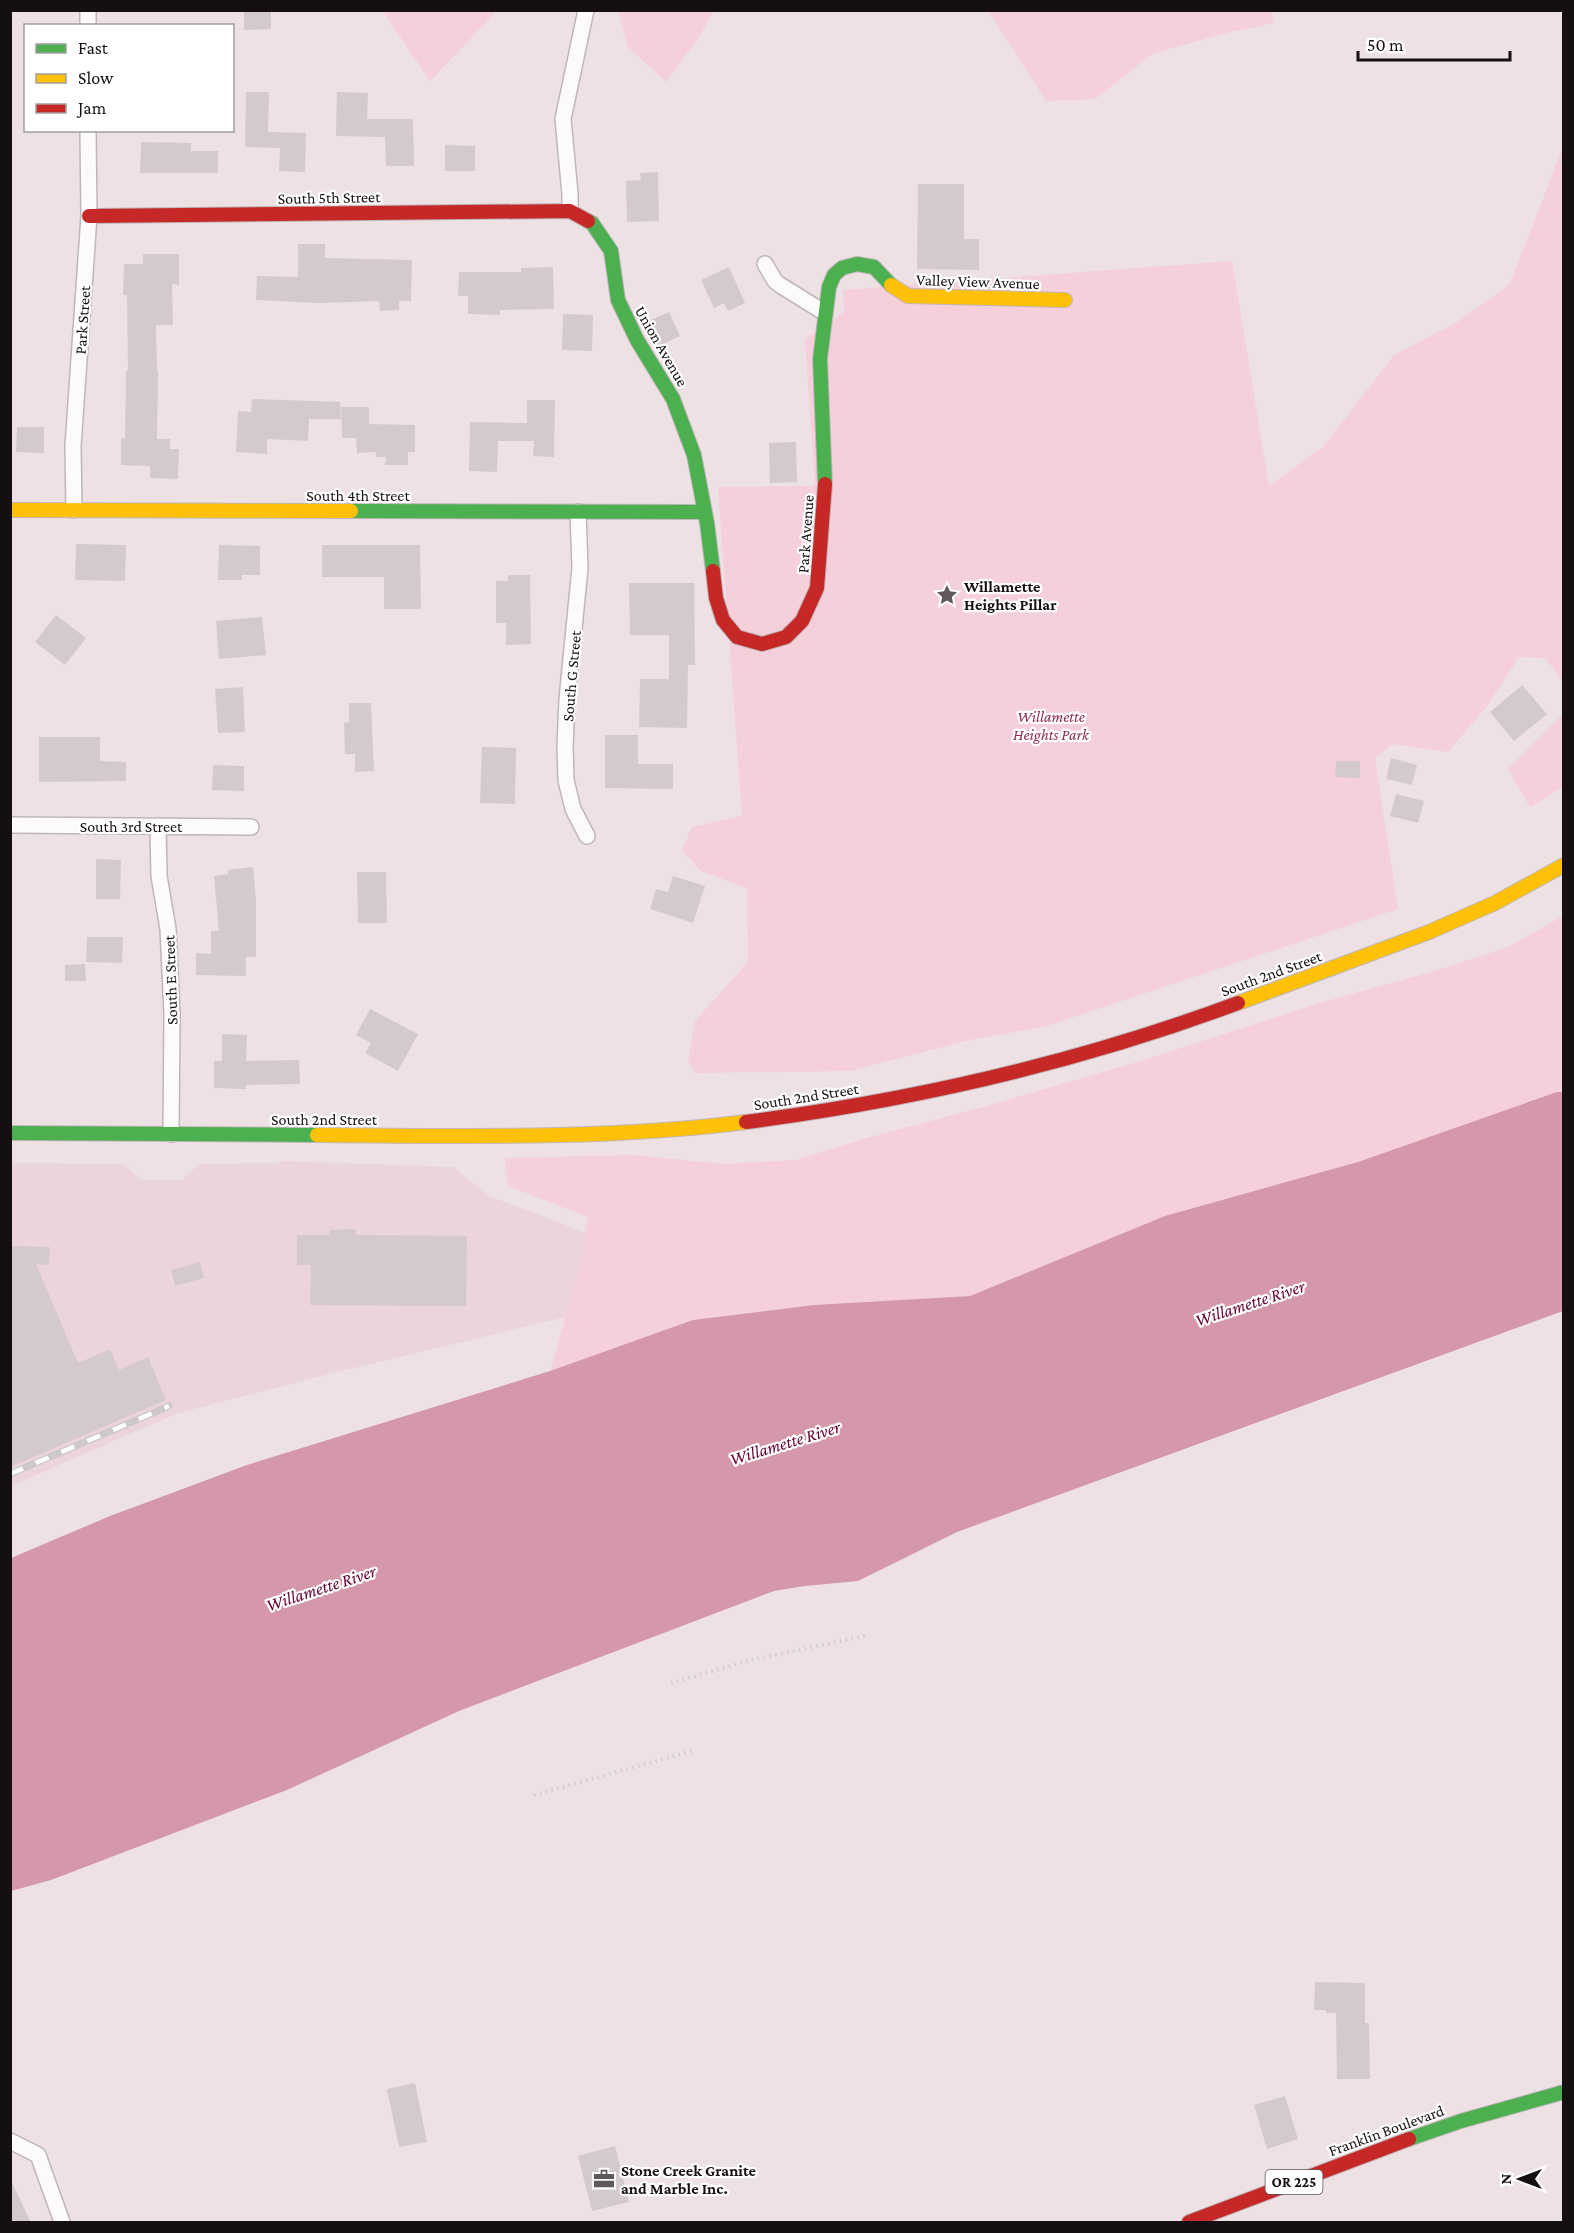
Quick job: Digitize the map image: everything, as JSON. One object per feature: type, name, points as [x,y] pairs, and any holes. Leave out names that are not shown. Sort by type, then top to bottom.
[{"type":"street","points":[[570,211],[563,119],[586,10]]},
{"type":"street","name":"Park Street","points":[[74,510],[73,446],[89,216],[88,132]]},
{"type":"street","name":"South 5th Street","points":[[89,216],[570,211]]},
{"type":"street","name":"Union Avenue","points":[[570,211],[592,223],[611,251],[618,300],[637,340],[674,399],[694,455],[705,512]]},
{"type":"street","points":[[765,264],[780,285],[825,313]]},
{"type":"street","name":"Valley View Avenue","points":[[825,313],[834,274],[842,268],[856,264],[874,267],[892,286],[908,296],[1065,300]]},
{"type":"street","name":"Park Avenue","points":[[705,512],[716,598],[723,620],[737,637],[762,644],[786,637],[802,621],[817,588],[825,480],[820,359],[825,313]]},
{"type":"street","name":"South 4th Street","points":[[10,510],[705,512]]},
{"type":"street","name":"South G Street","points":[[578,512],[580,568],[567,699],[565,769],[573,809],[587,836]]},
{"type":"street","name":"South 3rd Street","points":[[10,825],[251,827]]},
{"type":"street","name":"South E Street","points":[[158,826],[159,876],[168,929],[172,1014],[171,1134]]},
{"type":"street","name":"South 2nd Street","points":[[10,1133],[434,1136],[624,1132],[773,1119],[904,1096],[1053,1063],[1187,1022],[1429,932],[1496,903],[1563,865]]},
{"type":"street","name":"Franklin Boulevard","points":[[1189,2223],[1388,2146],[1461,2121],[1563,2092]]},
{"type":"street","points":[[10,2141],[38,2155],[62,2223]]},
{"type":"path","points":[[671,1683],[751,1660],[869,1635]]},
{"type":"path","points":[[534,1795],[692,1751]]},
{"type":"shaded area","points":[[284,1161],[453,1167],[489,1196],[615,1244],[607,1307],[329,1374],[175,1414],[11,1486],[11,1163],[124,1164],[141,1180],[182,1180],[199,1164]]},
{"type":"green space","points":[[1272,10],[1273,23],[1222,34],[1152,54],[1095,99],[1046,101],[989,12],[985,11]]},
{"type":"green space","points":[[383,11],[497,11],[430,81]]},
{"type":"green space","points":[[618,11],[714,11],[697,40],[666,82],[628,47]]},
{"type":"green space","name":"Willamette Heights Park","points":[[1563,147],[1563,682],[1545,658],[1519,657],[1487,706],[1448,752],[1392,744],[1375,758],[1398,909],[1044,1027],[969,1040],[850,1071],[696,1073],[688,1062],[695,1021],[748,962],[747,888],[701,871],[682,850],[692,827],[742,816],[718,487],[815,486],[805,339],[844,312],[843,290],[1232,261],[1269,486],[1323,447],[1394,355],[1457,322],[1510,284]]},
{"type":"green space","points":[[1563,714],[1563,787],[1530,807],[1508,769]]},
{"type":"green space","points":[[1563,916],[1563,1092],[1557,1092],[1358,1162],[1165,1216],[970,1296],[814,1305],[693,1320],[550,1371],[583,1257],[588,1217],[508,1186],[505,1158],[632,1155],[723,1164],[796,1160],[1144,1060],[1323,1002],[1435,971],[1506,948]]},
{"type":"water","name":"Willamette River","points":[[1557,1092],[1563,1092],[1563,1311],[957,1532],[858,1581],[774,1591],[459,1711],[287,1790],[51,1880],[11,1891],[11,1558],[110,1516],[247,1465],[550,1371],[693,1320],[814,1305],[970,1296],[1165,1216],[1358,1162]]},
{"type":"building","points":[[244,10],[271,10],[271,29],[244,30]]},
{"type":"building","points":[[246,92],[269,92],[268,132],[306,133],[305,172],[279,171],[280,148],[245,147]]},
{"type":"building","points":[[337,92],[368,93],[367,119],[413,119],[414,166],[386,166],[385,137],[336,136]]},
{"type":"building","points":[[141,142],[191,143],[191,151],[218,151],[218,173],[140,173]]},
{"type":"building","points":[[445,145],[475,146],[475,171],[445,171]]},
{"type":"building","points":[[658,172],[659,221],[627,222],[626,181],[641,180],[640,173]]},
{"type":"building","points":[[918,184],[964,184],[964,239],[979,239],[979,270],[917,269]]},
{"type":"building","points":[[298,244],[325,244],[325,258],[412,260],[411,301],[399,301],[399,310],[380,311],[379,301],[320,303],[256,300],[257,276],[298,277]]},
{"type":"building","points":[[143,254],[179,254],[179,285],[172,284],[173,325],[156,325],[157,439],[170,439],[170,449],[179,449],[178,479],[150,478],[150,466],[121,465],[121,438],[125,439],[126,371],[128,371],[127,295],[123,295],[124,264],[143,264]]},
{"type":"building","points":[[553,267],[554,309],[500,310],[500,315],[468,314],[468,296],[458,296],[459,272],[521,272],[521,268]]},
{"type":"building","points":[[729,267],[745,303],[728,311],[724,303],[714,308],[701,280]]},
{"type":"building","points":[[669,312],[680,336],[657,347],[644,323]]},
{"type":"building","points":[[563,314],[593,315],[592,351],[562,350]]},
{"type":"building","points":[[252,399],[340,402],[341,419],[309,419],[308,441],[267,439],[267,454],[236,452],[238,411],[251,412]]},
{"type":"building","points":[[527,400],[555,400],[554,457],[533,456],[534,441],[498,441],[497,472],[469,471],[470,422],[527,423]]},
{"type":"building","points":[[341,407],[369,407],[369,424],[415,425],[415,452],[408,452],[408,465],[385,465],[386,457],[376,457],[376,452],[357,453],[356,438],[342,438]]},
{"type":"building","points":[[17,427],[44,427],[44,453],[16,452]]},
{"type":"building","points":[[796,442],[797,482],[770,483],[769,443]]},
{"type":"building","points":[[76,544],[126,545],[125,581],[75,580]]},
{"type":"building","points":[[219,545],[260,546],[260,575],[242,575],[242,580],[218,580]]},
{"type":"building","points":[[322,545],[420,545],[421,609],[384,609],[384,577],[322,577]]},
{"type":"building","points":[[508,575],[530,575],[531,644],[506,645],[506,623],[496,623],[496,581],[508,581]]},
{"type":"building","points":[[629,583],[694,583],[695,665],[688,665],[687,728],[639,727],[640,679],[669,679],[669,635],[630,635]]},
{"type":"building","points":[[56,615],[86,638],[65,665],[35,642]]},
{"type":"building","points":[[262,617],[266,655],[219,659],[216,621]]},
{"type":"building","points":[[1522,685],[1547,714],[1514,741],[1490,712]]},
{"type":"building","points":[[243,687],[245,732],[218,733],[215,689]]},
{"type":"building","points":[[349,703],[371,703],[374,771],[355,772],[355,754],[345,754],[344,723],[349,722]]},
{"type":"building","points":[[605,735],[638,735],[638,764],[673,764],[673,789],[605,788]]},
{"type":"building","points":[[39,737],[100,737],[100,761],[126,762],[126,781],[39,782]]},
{"type":"building","points":[[482,747],[516,748],[515,804],[480,803]]},
{"type":"building","points":[[1391,758],[1417,765],[1412,785],[1386,779]]},
{"type":"building","points":[[1336,761],[1360,761],[1360,778],[1335,777]]},
{"type":"building","points":[[213,765],[244,766],[244,791],[212,790]]},
{"type":"building","points":[[1396,794],[1424,801],[1418,823],[1390,816]]},
{"type":"building","points":[[96,859],[121,860],[120,899],[96,899]]},
{"type":"building","points":[[253,867],[256,901],[256,957],[246,957],[246,976],[196,975],[196,953],[211,954],[211,931],[219,931],[214,876],[228,874],[228,870]]},
{"type":"building","points":[[357,872],[386,872],[387,923],[358,923]]},
{"type":"building","points":[[673,876],[705,886],[693,923],[650,909],[656,889],[668,892]]},
{"type":"building","points":[[87,937],[123,937],[122,963],[86,962]]},
{"type":"building","points":[[85,964],[86,981],[65,981],[65,965]]},
{"type":"building","points":[[370,1009],[418,1034],[398,1071],[365,1053],[371,1043],[356,1035]]},
{"type":"building","points":[[222,1034],[247,1035],[246,1061],[299,1060],[300,1084],[246,1085],[246,1089],[214,1088],[214,1061],[222,1061]]},
{"type":"building","points":[[356,1229],[356,1235],[467,1236],[466,1306],[310,1305],[311,1265],[297,1265],[297,1235],[330,1235],[330,1230]]},
{"type":"building","points":[[10,1246],[50,1247],[49,1265],[36,1264],[78,1363],[110,1349],[119,1370],[148,1357],[166,1400],[10,1467]]},
{"type":"building","points":[[200,1262],[204,1278],[175,1286],[171,1270]]},
{"type":"building","points":[[1315,1982],[1365,1983],[1365,2023],[1369,2023],[1370,2079],[1337,2079],[1336,2013],[1314,2010]]},
{"type":"building","points":[[415,2083],[427,2142],[399,2147],[387,2089]]},
{"type":"building","points":[[1285,2096],[1298,2139],[1267,2149],[1254,2105]]},
{"type":"building","name":"Stone Creek Granite and Marble Inc.","points":[[615,2146],[629,2202],[592,2211],[578,2156]]},
{"type":"building","points":[[10,2178],[31,2223],[10,2223]]},
{"type":"railway","points":[[10,1474],[169,1406]]},
{"type":"traffic: fast","points":[[588,221],[592,223],[611,251],[618,300],[637,340],[673,399],[694,455],[707,523],[713,571]]},
{"type":"traffic: fast","points":[[825,484],[820,359],[829,287],[834,275],[842,268],[857,264],[874,267],[891,285]]},
{"type":"traffic: fast","points":[[351,511],[705,512]]},
{"type":"traffic: fast","points":[[10,1133],[317,1135]]},
{"type":"traffic: fast","points":[[1409,2139],[1461,2121],[1564,2092]]},
{"type":"traffic: slow","points":[[891,285],[908,296],[1065,300]]},
{"type":"traffic: slow","points":[[10,510],[351,511]]},
{"type":"traffic: slow","points":[[1238,1003],[1429,932],[1495,903],[1564,865]]},
{"type":"traffic: slow","points":[[317,1135],[586,1134],[640,1132],[746,1122]]},
{"type":"traffic: jam","points":[[89,216],[570,211],[588,221]]},
{"type":"traffic: jam","points":[[713,571],[716,598],[723,620],[737,637],[762,644],[786,637],[802,621],[817,588],[825,484]]},
{"type":"traffic: jam","points":[[746,1122],[872,1102],[996,1076],[1118,1043],[1238,1003]]},
{"type":"traffic: jam","points":[[1189,2222],[1409,2139]]},
{"type":"place","name":"Willamette Heights Pillar","points":[[947,595]]},
{"type":"place","name":"Stone Creek Granite and Marble Inc.","points":[[604,2179]]}]
